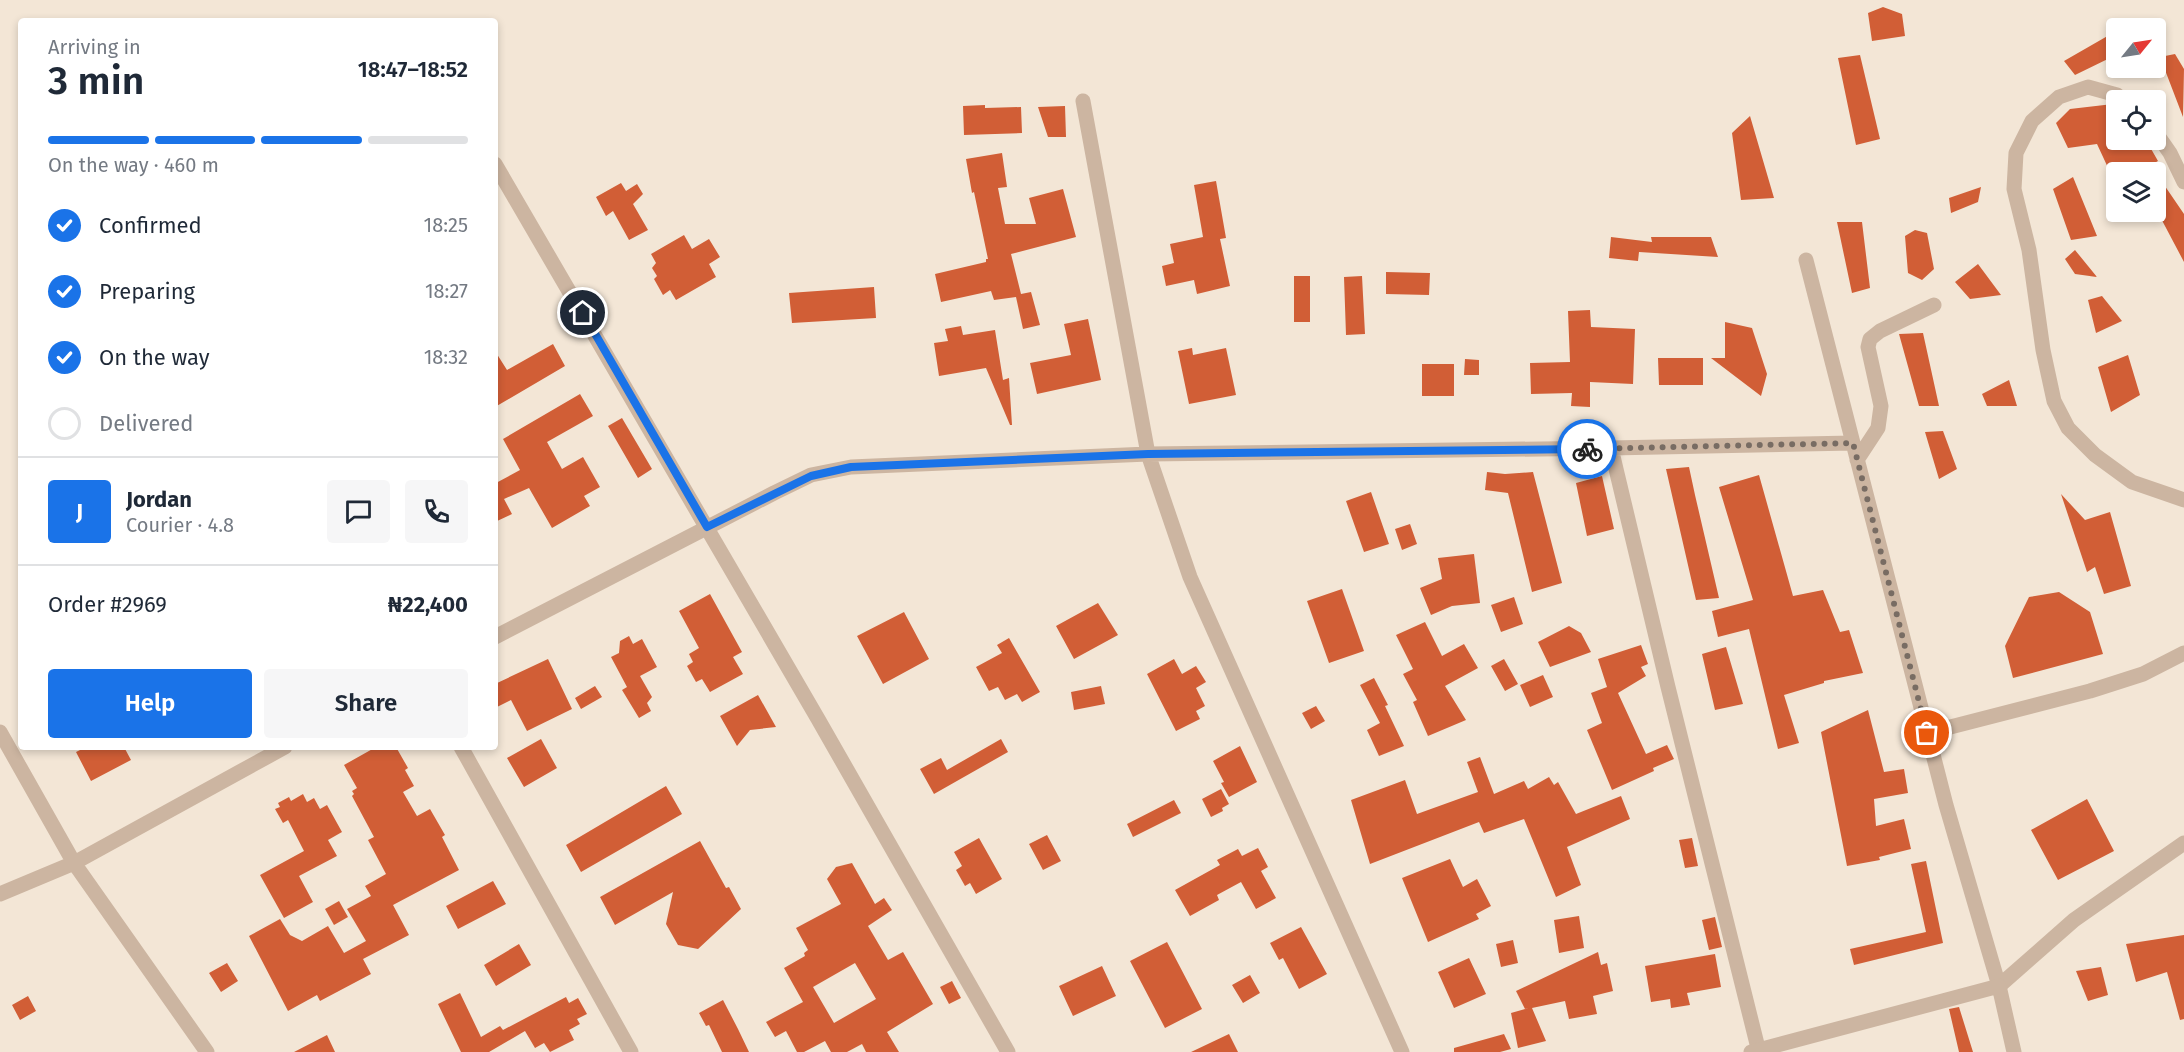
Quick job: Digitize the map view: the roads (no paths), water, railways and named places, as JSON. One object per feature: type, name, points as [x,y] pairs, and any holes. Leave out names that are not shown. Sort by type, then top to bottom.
[{"type":"street","points":[[2106,92],[2088,87],[2059,97],[2032,121],[2016,153],[2014,189],[2028,250],[2043,350],[2054,401],[2068,428],[2095,455],[2132,482],[2184,500]]},
{"type":"street","points":[[1083,101],[1148,454],[1190,577],[1402,1052]]},
{"type":"street","points":[[2166,147],[2184,182]]},
{"type":"street","points":[[498,169],[707,527],[1008,1052]]},
{"type":"street","points":[[1806,260],[1946,806],[1999,986],[2014,1052]]},
{"type":"street","points":[[1857,460],[1878,428],[1881,406],[1869,347],[1870,339],[1880,331],[1934,305]]},
{"type":"street","points":[[498,635],[811,476],[851,467],[1148,454],[1853,443]]},
{"type":"street","points":[[1611,448],[1756,1051],[1999,986],[2074,920],[2184,843]]},
{"type":"street","points":[[1927,733],[2090,691],[2143,674],[2184,653]]},
{"type":"street","points":[[0,732],[74,863],[207,1052]]},
{"type":"street","points":[[0,894],[74,863],[280,750]]},
{"type":"street","points":[[463,750],[631,1052]]}]
